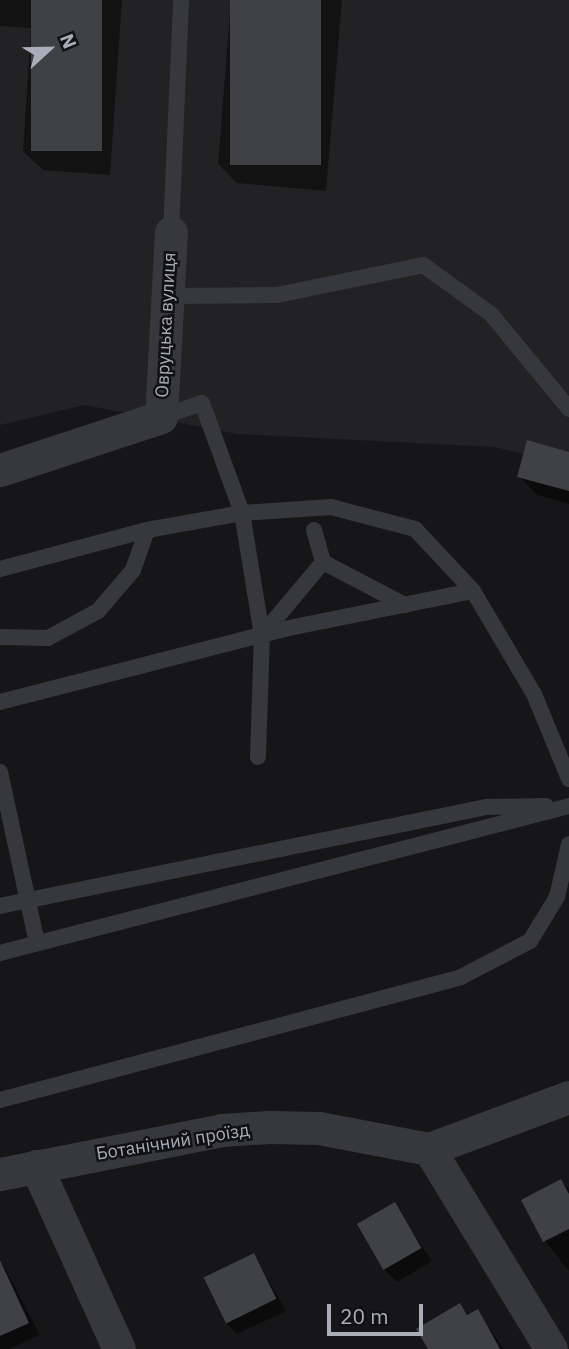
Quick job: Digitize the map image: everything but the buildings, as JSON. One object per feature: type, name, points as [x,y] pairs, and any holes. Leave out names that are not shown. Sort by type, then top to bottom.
[{"type":"street","name":"Овруцька вулиця","points":[[0,470],[161,417],[170,296],[171,232]]},
{"type":"street","points":[[551,1349],[429,1149],[569,1097]]},
{"type":"street","name":"Ботанічний проїзд","points":[[0,1174],[222,1130],[269,1127],[319,1128],[429,1149]]},
{"type":"street","points":[[36,1166],[119,1349]]},
{"type":"lane","points":[[171,232],[181,0]]},
{"type":"lane","points":[[170,296],[278,295],[423,265],[491,314],[569,410]]},
{"type":"lane","points":[[161,417],[202,403],[242,513],[262,635],[258,757]]},
{"type":"lane","points":[[0,569],[147,530],[242,513],[331,507],[415,529],[473,591],[534,694],[569,779]]},
{"type":"lane","points":[[0,637],[48,638],[98,611],[133,570],[147,530]]},
{"type":"lane","points":[[314,530],[323,562],[405,604]]},
{"type":"lane","points":[[262,635],[323,562]]},
{"type":"lane","points":[[0,702],[262,635],[473,591]]},
{"type":"lane","points":[[0,772],[37,943]]},
{"type":"lane","points":[[0,905],[487,807],[569,806]]},
{"type":"lane","points":[[0,953],[569,806]]},
{"type":"lane","points":[[0,1100],[461,977],[530,941],[557,897],[569,844]]},
{"type":"shaded area","points":[[0,0],[569,0],[569,465],[495,447],[237,434],[85,405],[0,425]]}]
